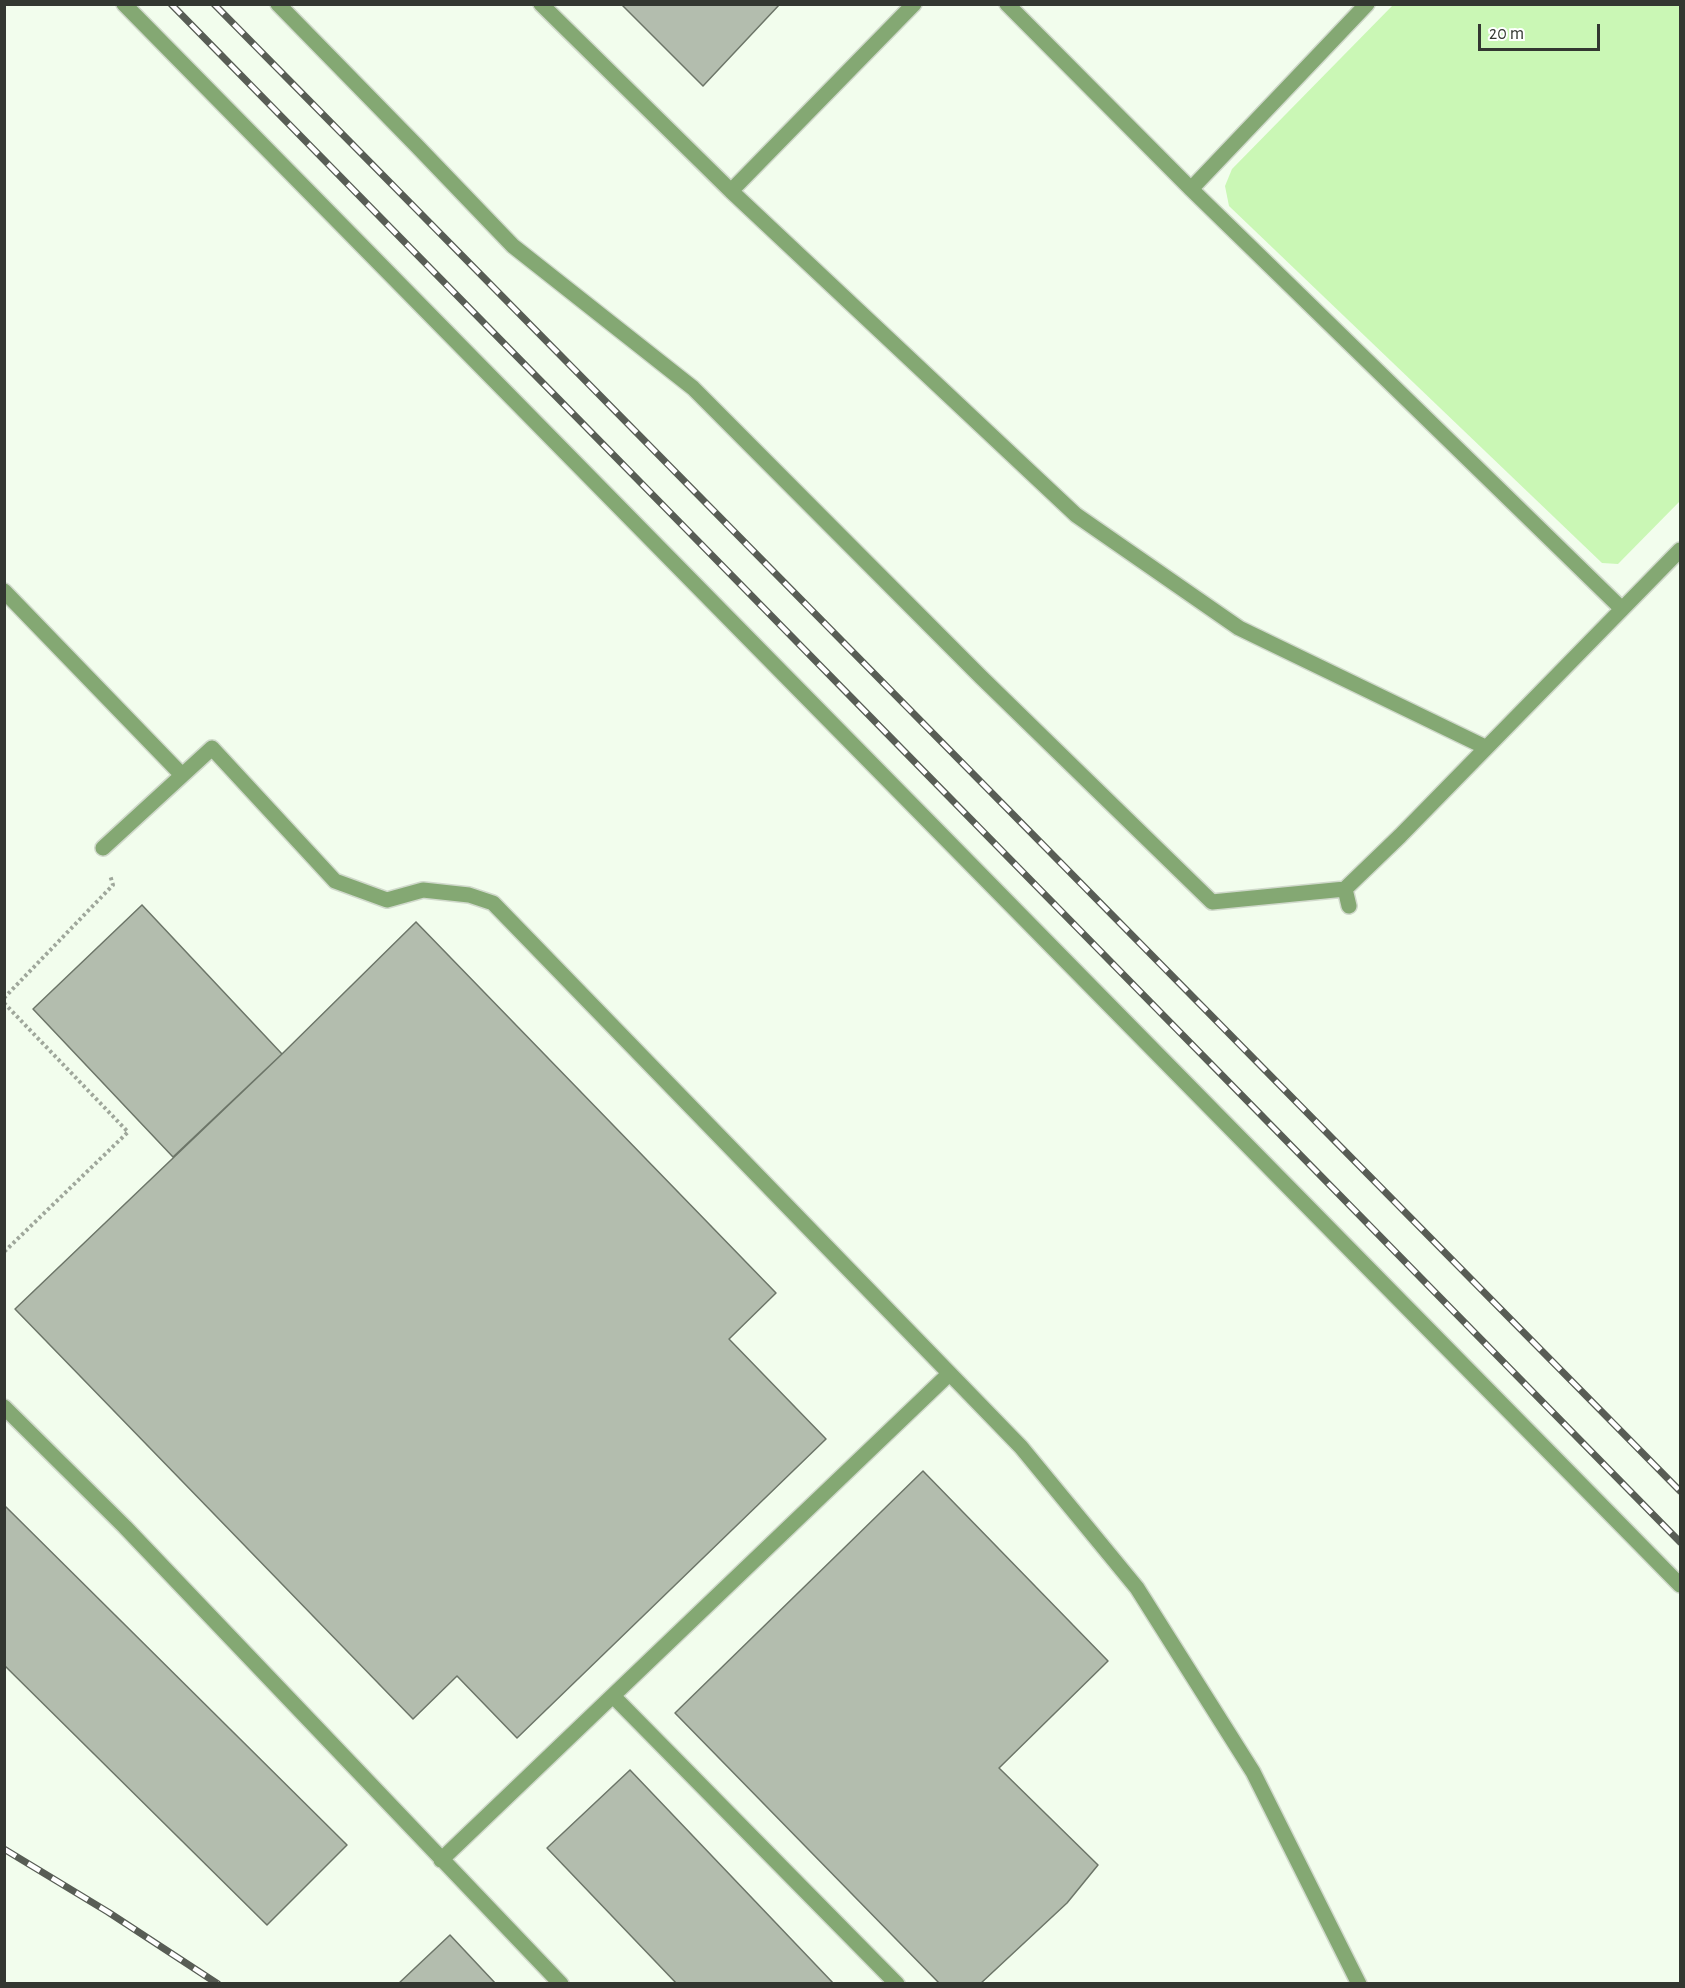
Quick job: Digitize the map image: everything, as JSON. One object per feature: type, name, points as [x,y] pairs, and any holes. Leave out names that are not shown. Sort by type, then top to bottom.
[{"type":"lane","points":[[124,4],[1680,1585]]},
{"type":"lane","points":[[278,4],[513,246],[693,388],[981,677],[1212,902],[1345,889],[1400,836],[1680,550]]},
{"type":"lane","points":[[541,4],[731,191],[1076,515],[1239,628],[1485,747]]},
{"type":"lane","points":[[731,191],[914,4]]},
{"type":"lane","points":[[1007,4],[1191,189],[1622,609]]},
{"type":"lane","points":[[1191,189],[1367,4]]},
{"type":"lane","points":[[4,591],[182,775]]},
{"type":"lane","points":[[103,848],[212,748],[334,881],[387,900],[423,890],[469,895],[493,903],[1021,1447],[1137,1588],[1253,1772],[1359,1983]]},
{"type":"lane","points":[[1345,889],[1349,906]]},
{"type":"lane","points":[[441,1860],[949,1374]]},
{"type":"lane","points":[[4,1407],[125,1527],[561,1983]]},
{"type":"lane","points":[[614,1696],[897,1983]]},
{"type":"path","points":[[4,998],[113,885],[103,848]]},
{"type":"path","points":[[4,1003],[128,1132],[4,1252]]},
{"type":"green space","points":[[1393,5],[1680,5],[1680,501],[1618,564],[1602,563],[1229,206],[1225,186],[1232,169]]},
{"type":"building","points":[[621,4],[780,4],[703,86]]},
{"type":"building","points":[[142,905],[282,1054],[173,1157],[33,1009]]},
{"type":"building","points":[[416,922],[776,1293],[729,1339],[826,1439],[517,1738],[457,1676],[413,1719],[15,1309],[282,1054]]},
{"type":"building","points":[[923,1471],[1108,1661],[999,1768],[1098,1865],[1067,1903],[980,1984],[940,1984],[675,1713]]},
{"type":"building","points":[[4,1505],[347,1845],[267,1925],[4,1665]]},
{"type":"building","points":[[630,1770],[834,1984],[677,1984],[547,1848]]},
{"type":"building","points":[[450,1935],[496,1984],[398,1984]]},
{"type":"railway","points":[[171,4],[1680,1542]]},
{"type":"railway","points":[[214,4],[1680,1491]]},
{"type":"railway","points":[[4,1849],[108,1912],[218,1984]]}]
